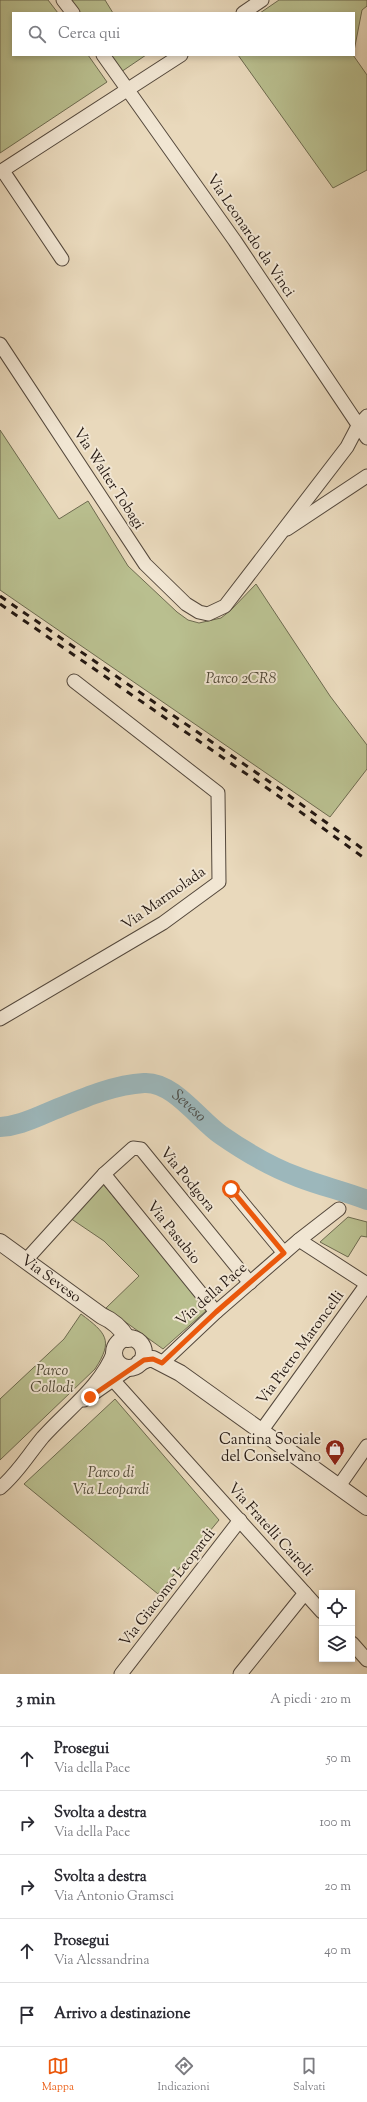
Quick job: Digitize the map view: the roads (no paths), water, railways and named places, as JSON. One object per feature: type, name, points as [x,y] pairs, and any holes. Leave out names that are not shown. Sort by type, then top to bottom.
[{"type":"street","points":[[63,0],[72,12]]},
{"type":"street","points":[[244,12],[262,0]]},
{"type":"street","name":"Via Leonardo da Vinci","points":[[104,56],[235,241],[367,438]]},
{"type":"street","points":[[62,259],[1,172],[179,56]]},
{"type":"street","name":"Via Walter Tobagi","points":[[0,344],[144,564],[186,604],[199,612],[208,614],[225,606],[280,533]]},
{"type":"street","points":[[280,533],[347,446],[358,426],[367,416]]},
{"type":"street","points":[[280,533],[367,476]]},
{"type":"street","name":"Via Marmolada","points":[[0,1019],[163,923],[219,882],[218,793],[74,682]]},
{"type":"street","name":"Via Podgora","points":[[26,1260],[104,1174],[133,1148],[141,1149],[250,1283]]},
{"type":"street","name":"Via Pasubio","points":[[104,1174],[216,1312]]},
{"type":"street","points":[[231,1189],[284,1253]]},
{"type":"street","name":"Via della Pace","points":[[164,1361],[216,1312],[284,1253],[340,1209]]},
{"type":"street","points":[[300,1240],[367,1284]]},
{"type":"street","name":"Via Seveso","points":[[0,1242],[102,1316],[110,1319],[135,1342]]},
{"type":"street","name":"Via Pietro Maroncelli","points":[[262,1430],[367,1284]]},
{"type":"street","name":"Via Seveso","points":[[102,1316],[112,1334],[114,1350]]},
{"type":"street","points":[[0,1488],[16,1473],[50,1430],[78,1404],[108,1367],[114,1350],[120,1342],[135,1342],[262,1430],[367,1507]]},
{"type":"street","points":[[135,1342],[143,1355],[135,1366]]},
{"type":"street","points":[[114,1350],[118,1363],[135,1366]]},
{"type":"street","points":[[78,1404],[148,1358],[164,1361]]},
{"type":"street","name":"Via Fratelli Cairoli","points":[[108,1367],[110,1377],[319,1609]]},
{"type":"street","points":[[339,1486],[367,1446]]},
{"type":"street","name":"Via Giacomo Leopardi","points":[[121,1674],[240,1520]]},
{"type":"street","points":[[240,1674],[305,1593]]},
{"type":"street","points":[[355,1646],[367,1660]]},
{"type":"street","points":[[355,1658],[367,1668]]},
{"type":"waterway","name":"Seveso","points":[[0,1127],[25,1122],[107,1090],[132,1084],[155,1084],[165,1088],[175,1095],[221,1135],[258,1158],[298,1177],[367,1200]]},
{"type":"railway","points":[[0,596],[280,789],[367,852]]},
{"type":"railway","points":[[0,604],[277,795],[367,860]]},
{"type":"place","name":"Cantina Sociale del Conselvano","points":[[335,1466]]},
{"type":"park label","name":"Parco 2CR8","points":[[241,679]]},
{"type":"park label","name":"Parco Collodi","points":[[52,1380]]},
{"type":"park label","name":"Parco di Via Leopardi","points":[[111,1482]]}]
